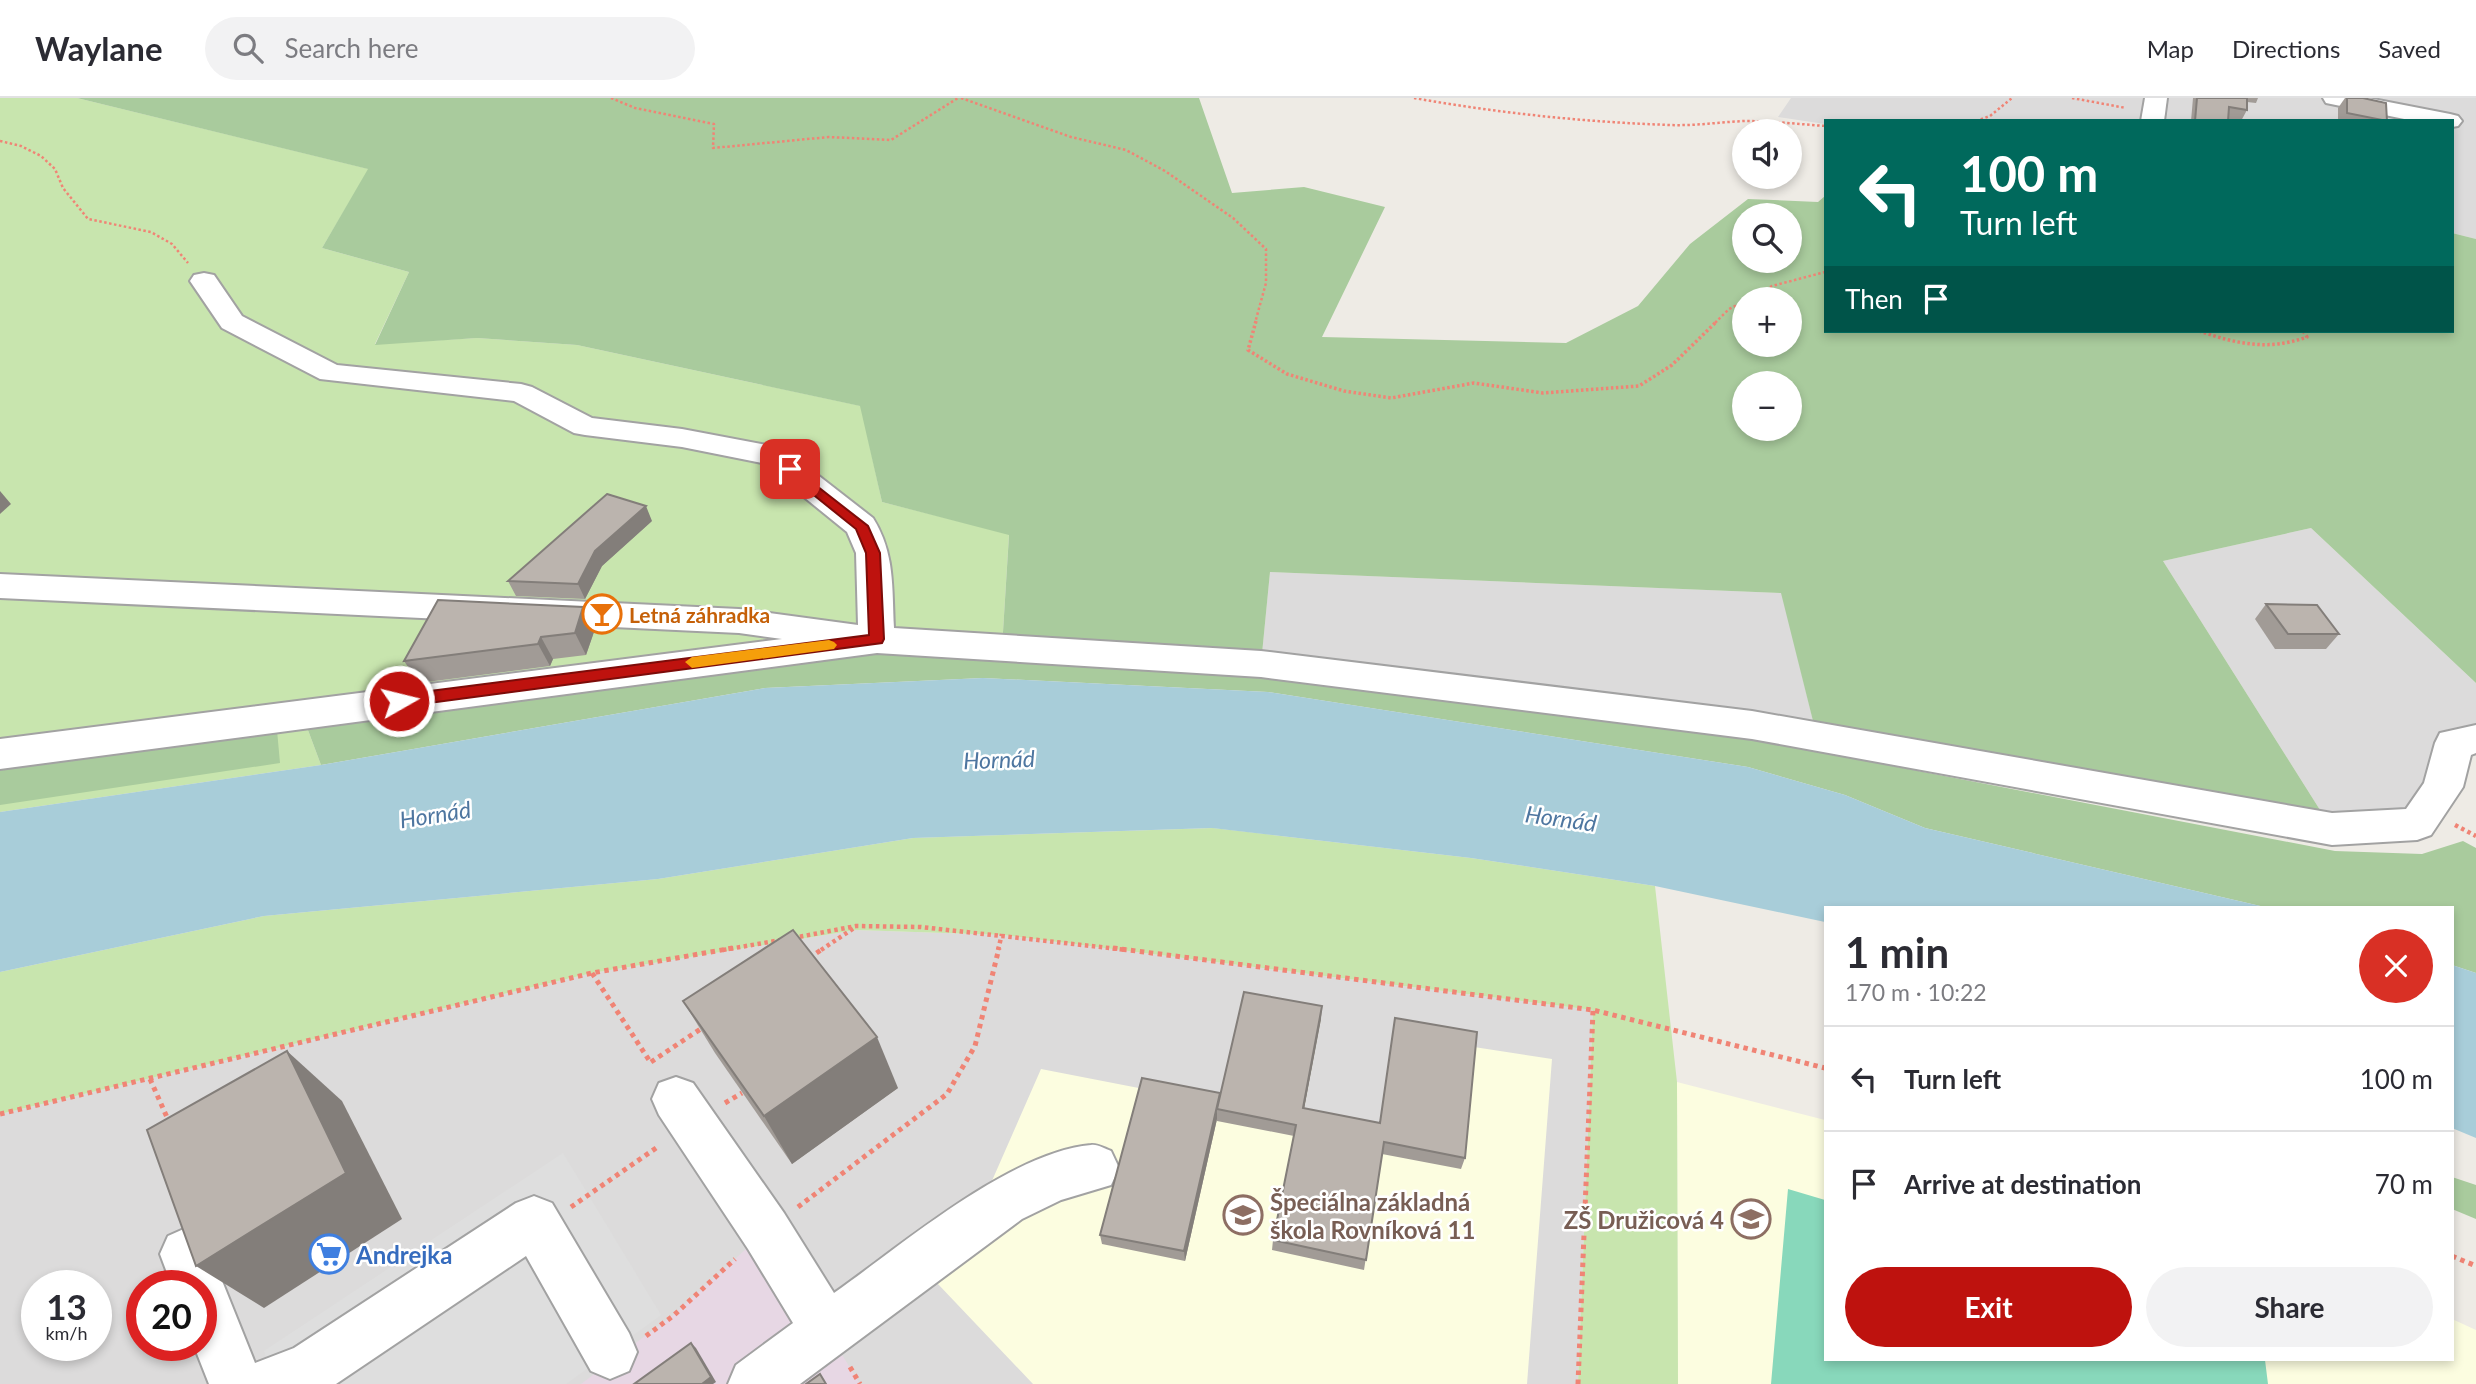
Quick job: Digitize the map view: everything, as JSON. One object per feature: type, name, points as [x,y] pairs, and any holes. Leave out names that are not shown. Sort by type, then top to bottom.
[{"type":"street","points":[[2143,115],[2156,98]]},
{"type":"street","points":[[2334,98],[2441,119]]},
{"type":"street","points":[[2454,122],[2476,126]]},
{"type":"street","points":[[204,281],[232,322],[330,373],[521,393],[585,426],[682,438],[772,455],[861,526],[873,553],[877,639]]},
{"type":"street","points":[[0,586],[739,621],[877,639],[1261,664],[1752,725],[2332,829],[2417,824],[2443,787],[2454,743],[2476,738]]},
{"type":"street","points":[[0,754],[877,639]]},
{"type":"street","points":[[673,1095],[766,1231],[827,1330]]},
{"type":"street","points":[[755,1384],[1004,1202],[1054,1178],[1094,1168]]},
{"type":"street","points":[[297,1380],[534,1221],[626,1345]]},
{"type":"street","points":[[217,1335],[236,1384]]},
{"type":"path","points":[[611,98],[625,106],[692,116],[714,124],[713,148],[829,137],[891,140],[960,98],[1071,137],[1126,150],[1165,171],[1233,218],[1266,249],[1266,283],[1248,350],[1287,374],[1344,391],[1391,398],[1474,383],[1544,393],[1639,386],[1672,365],[1732,307]]},
{"type":"path","points":[[1414,98],[1525,115],[1576,119],[1672,125],[1747,121],[1824,126]]},
{"type":"path","points":[[1982,119],[1990,116],[2011,98]]},
{"type":"path","points":[[2072,98],[2143,115]]},
{"type":"path","points":[[0,141],[21,146],[41,156],[55,169],[63,188],[88,219],[127,226],[162,238],[180,254]]},
{"type":"path","points":[[1770,287],[1824,272]]},
{"type":"path","points":[[2205,333],[2240,345],[2284,347],[2307,337],[2304,333]]},
{"type":"path","points":[[799,964],[856,926]]},
{"type":"path","points":[[0,1114],[592,973],[856,926],[921,927],[1002,934],[1593,1010],[1824,1068]]},
{"type":"path","points":[[626,1345],[673,1315],[766,1231],[947,1094],[975,1046],[1002,934]]},
{"type":"path","points":[[592,973],[673,1095]]},
{"type":"path","points":[[1578,1384],[1593,1010]]},
{"type":"path","points":[[539,1229],[673,1095],[708,1025]]},
{"type":"path","points":[[150,1079],[172,1129]]},
{"type":"path","points":[[673,1095],[742,1093]]},
{"type":"path","points":[[2454,1257],[2476,1266]]},
{"type":"shaded area","points":[[1791,98],[2476,98],[2476,239],[2454,234],[2454,119],[1824,119],[1824,124],[1778,117]]},
{"type":"shaded area","points":[[2311,528],[2476,683],[2476,739],[2417,824],[2332,829],[2163,561]]},
{"type":"shaded area","points":[[1270,572],[1782,593],[1817,737],[1261,664]]},
{"type":"shaded area","points":[[856,930],[1003,935],[1593,1010],[1578,1384],[0,1384],[0,1114],[592,973]]},
{"type":"shaded area","name":"Špeciálna základná škola Rovníková 11","points":[[1244,1005],[1321,1019],[1302,1120],[1377,1135],[1474,1047],[1552,1059],[1527,1384],[1033,1384],[918,1263],[991,1183],[1041,1069],[1221,1104]]},
{"type":"shaded area","name":"ZŠ Družicová 4","points":[[1677,1082],[1824,1120],[1824,1361],[2454,1361],[2454,1320],[2476,1330],[2476,1384],[1678,1384]]},
{"type":"shaded area","points":[[563,1153],[661,1315],[566,1384],[275,1384],[264,1351]]},
{"type":"shaded area","points":[[766,1231],[860,1384],[581,1384],[673,1315]]},
{"type":"green space","points":[[0,98],[77,98],[369,169],[322,248],[409,272],[375,344],[477,338],[577,345],[861,406],[882,502],[1009,534],[1002,648],[302,714],[321,765],[0,812]]},
{"type":"green space","points":[[77,98],[1199,98],[1232,193],[1304,187],[1385,207],[1322,337],[1566,343],[1638,306],[1690,244],[1732,211],[1732,273],[1802,273],[1802,203],[1743,203],[1748,199],[1818,202],[1824,197],[1824,333],[2454,333],[2454,234],[2476,239],[2476,683],[2311,528],[2163,561],[2332,829],[1817,737],[1781,593],[1270,572],[1261,664],[1752,725],[1778,744],[2335,851],[2422,854],[2463,841],[2476,848],[2476,973],[2454,966],[2454,906],[2260,906],[1925,828],[1845,795],[1748,767],[1268,692],[983,678],[765,688],[321,765],[302,714],[877,640],[1002,648],[1009,535],[882,502],[860,406],[577,345],[477,338],[375,345],[409,272],[322,248],[368,169]]},
{"type":"green space","points":[[277,730],[280,763],[0,805],[0,770]]},
{"type":"green space","points":[[1213,828],[1471,858],[1655,886],[1677,1082],[1678,1384],[1578,1384],[1593,1010],[1003,935],[856,930],[592,973],[0,1114],[0,972],[264,916],[658,879],[913,838]]},
{"type":"green space","points":[[2454,1178],[2476,1185],[2476,1219],[2454,1210]]},
{"type":"green space","points":[[1788,1189],[1824,1200],[1824,1361],[2265,1361],[2268,1384],[1771,1384]]},
{"type":"water","name":"Hornád","points":[[983,678],[1268,692],[1748,767],[1845,795],[1925,828],[2260,906],[1824,906],[1824,922],[1655,886],[1471,858],[1212,828],[913,838],[658,879],[264,916],[0,972],[0,812],[321,765],[765,688]]},
{"type":"water","points":[[2454,966],[2476,973],[2476,1138],[2454,1129]]},
{"type":"building","points":[[2197,98],[2247,98],[2247,110],[2229,107],[2228,119],[2195,119]]},
{"type":"building","points":[[2347,98],[2363,98],[2386,103],[2387,119],[2377,119],[2347,113]]},
{"type":"building","points":[[607,494],[646,506],[595,551],[578,584],[508,581]]},
{"type":"building","points":[[438,600],[583,607],[575,633],[541,637],[538,644],[404,661]]},
{"type":"building","points":[[2266,604],[2317,605],[2339,634],[2288,634]]},
{"type":"building","points":[[793,930],[877,1037],[764,1116],[683,1001]]},
{"type":"building","points":[[1244,992],[1322,1006],[1303,1108],[1380,1123],[1395,1018],[1477,1032],[1465,1158],[1384,1142],[1366,1260],[1273,1240],[1296,1125],[1217,1109]]},
{"type":"building","points":[[287,1051],[346,1173],[196,1266],[147,1130]]},
{"type":"building","points":[[1142,1078],[1220,1093],[1184,1251],[1100,1235]]},
{"type":"building","points":[[691,1343],[711,1377],[702,1384],[634,1384]]},
{"type":"building","points":[[820,1374],[826,1384],[806,1384]]},
{"type":"slow traffic","points":[[692,662],[829,645]]},
{"type":"place","name":"Letná záhradka","points":[[602,614]]},
{"type":"place","name":"Špeciálna základná škola Rovníková 11","points":[[1243,1215]]},
{"type":"place","name":"ZŠ Družicová 4","points":[[1751,1219]]},
{"type":"place","name":"Andrejka","points":[[329,1254]]},
{"type":"route","points":[[399,701],[877,639],[873,553],[861,526],[790,469]]}]
